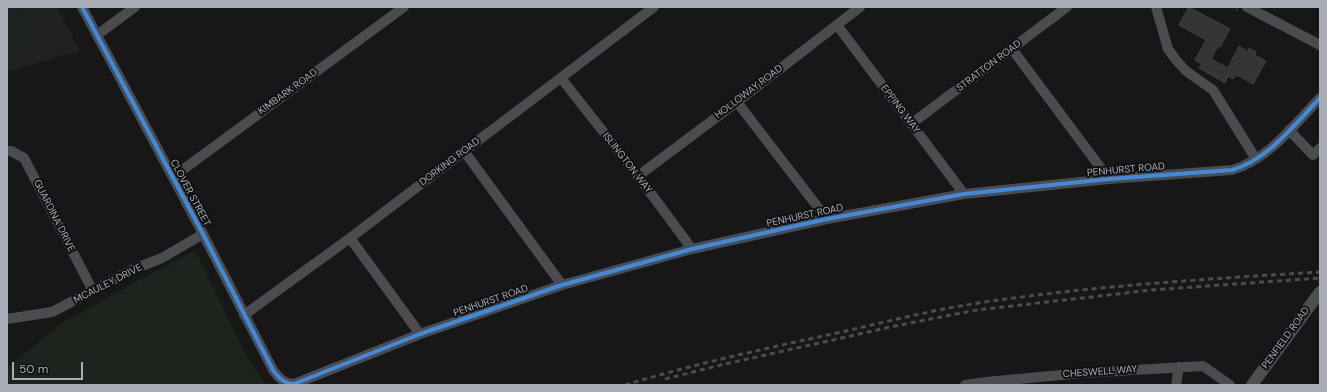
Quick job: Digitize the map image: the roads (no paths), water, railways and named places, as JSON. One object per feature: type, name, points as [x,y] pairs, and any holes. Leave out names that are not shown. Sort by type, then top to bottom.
[{"type":"main road","name":"PENFIELD ROAD","points":[[1252,385],[1320,292]]},
{"type":"street","name":"CLOVER STREET","points":[[82,7],[203,234],[273,370],[278,377],[287,383]]},
{"type":"street","points":[[97,35],[135,7]]},
{"type":"street","name":"KIMBARK ROAD","points":[[173,178],[404,7]]},
{"type":"street","name":"DORKING ROAD","points":[[244,315],[350,238],[654,7]]},
{"type":"street","name":"HOLLOWAY ROAD","points":[[638,176],[860,7]]},
{"type":"street","name":"STRATTON ROAD","points":[[911,124],[1067,7]]},
{"type":"street","points":[[1156,7],[1170,51],[1186,71],[1214,90],[1256,159]]},
{"type":"street","points":[[1247,7],[1320,45]]},
{"type":"street","name":"EPPING WAY","points":[[837,25],[964,194]]},
{"type":"street","points":[[1012,49],[1109,179]]},
{"type":"street","name":"ISLINGTON WAY","points":[[561,78],[638,176],[692,249]]},
{"type":"street","name":"PENHURST ROAD","points":[[287,383],[294,384],[301,382],[420,334],[562,285],[692,249],[827,219],[964,194],[1109,179],[1232,170],[1240,168],[1269,150],[1320,98]]},
{"type":"street","points":[[737,102],[827,219]]},
{"type":"street","points":[[1289,130],[1313,155],[1320,148]]},
{"type":"street","name":"GUARDINA DRIVE","points":[[7,151],[11,151],[24,158],[93,291]]},
{"type":"street","points":[[464,151],[562,285]]},
{"type":"street","name":"MCAULEY DRIVE","points":[[7,319],[52,312],[134,269],[162,258],[203,234]]},
{"type":"street","points":[[350,238],[420,334]]},
{"type":"street","name":"CHESWELL WAY","points":[[965,385],[1083,373],[1203,366],[1230,385]]},
{"type":"street","points":[[1176,385],[1179,367]]},
{"type":"railway","points":[[625,385],[707,362],[928,312],[978,303],[1063,292],[1191,280],[1320,272]]},
{"type":"railway","points":[[665,379],[895,326],[977,310],[1152,290],[1320,278]]}]
